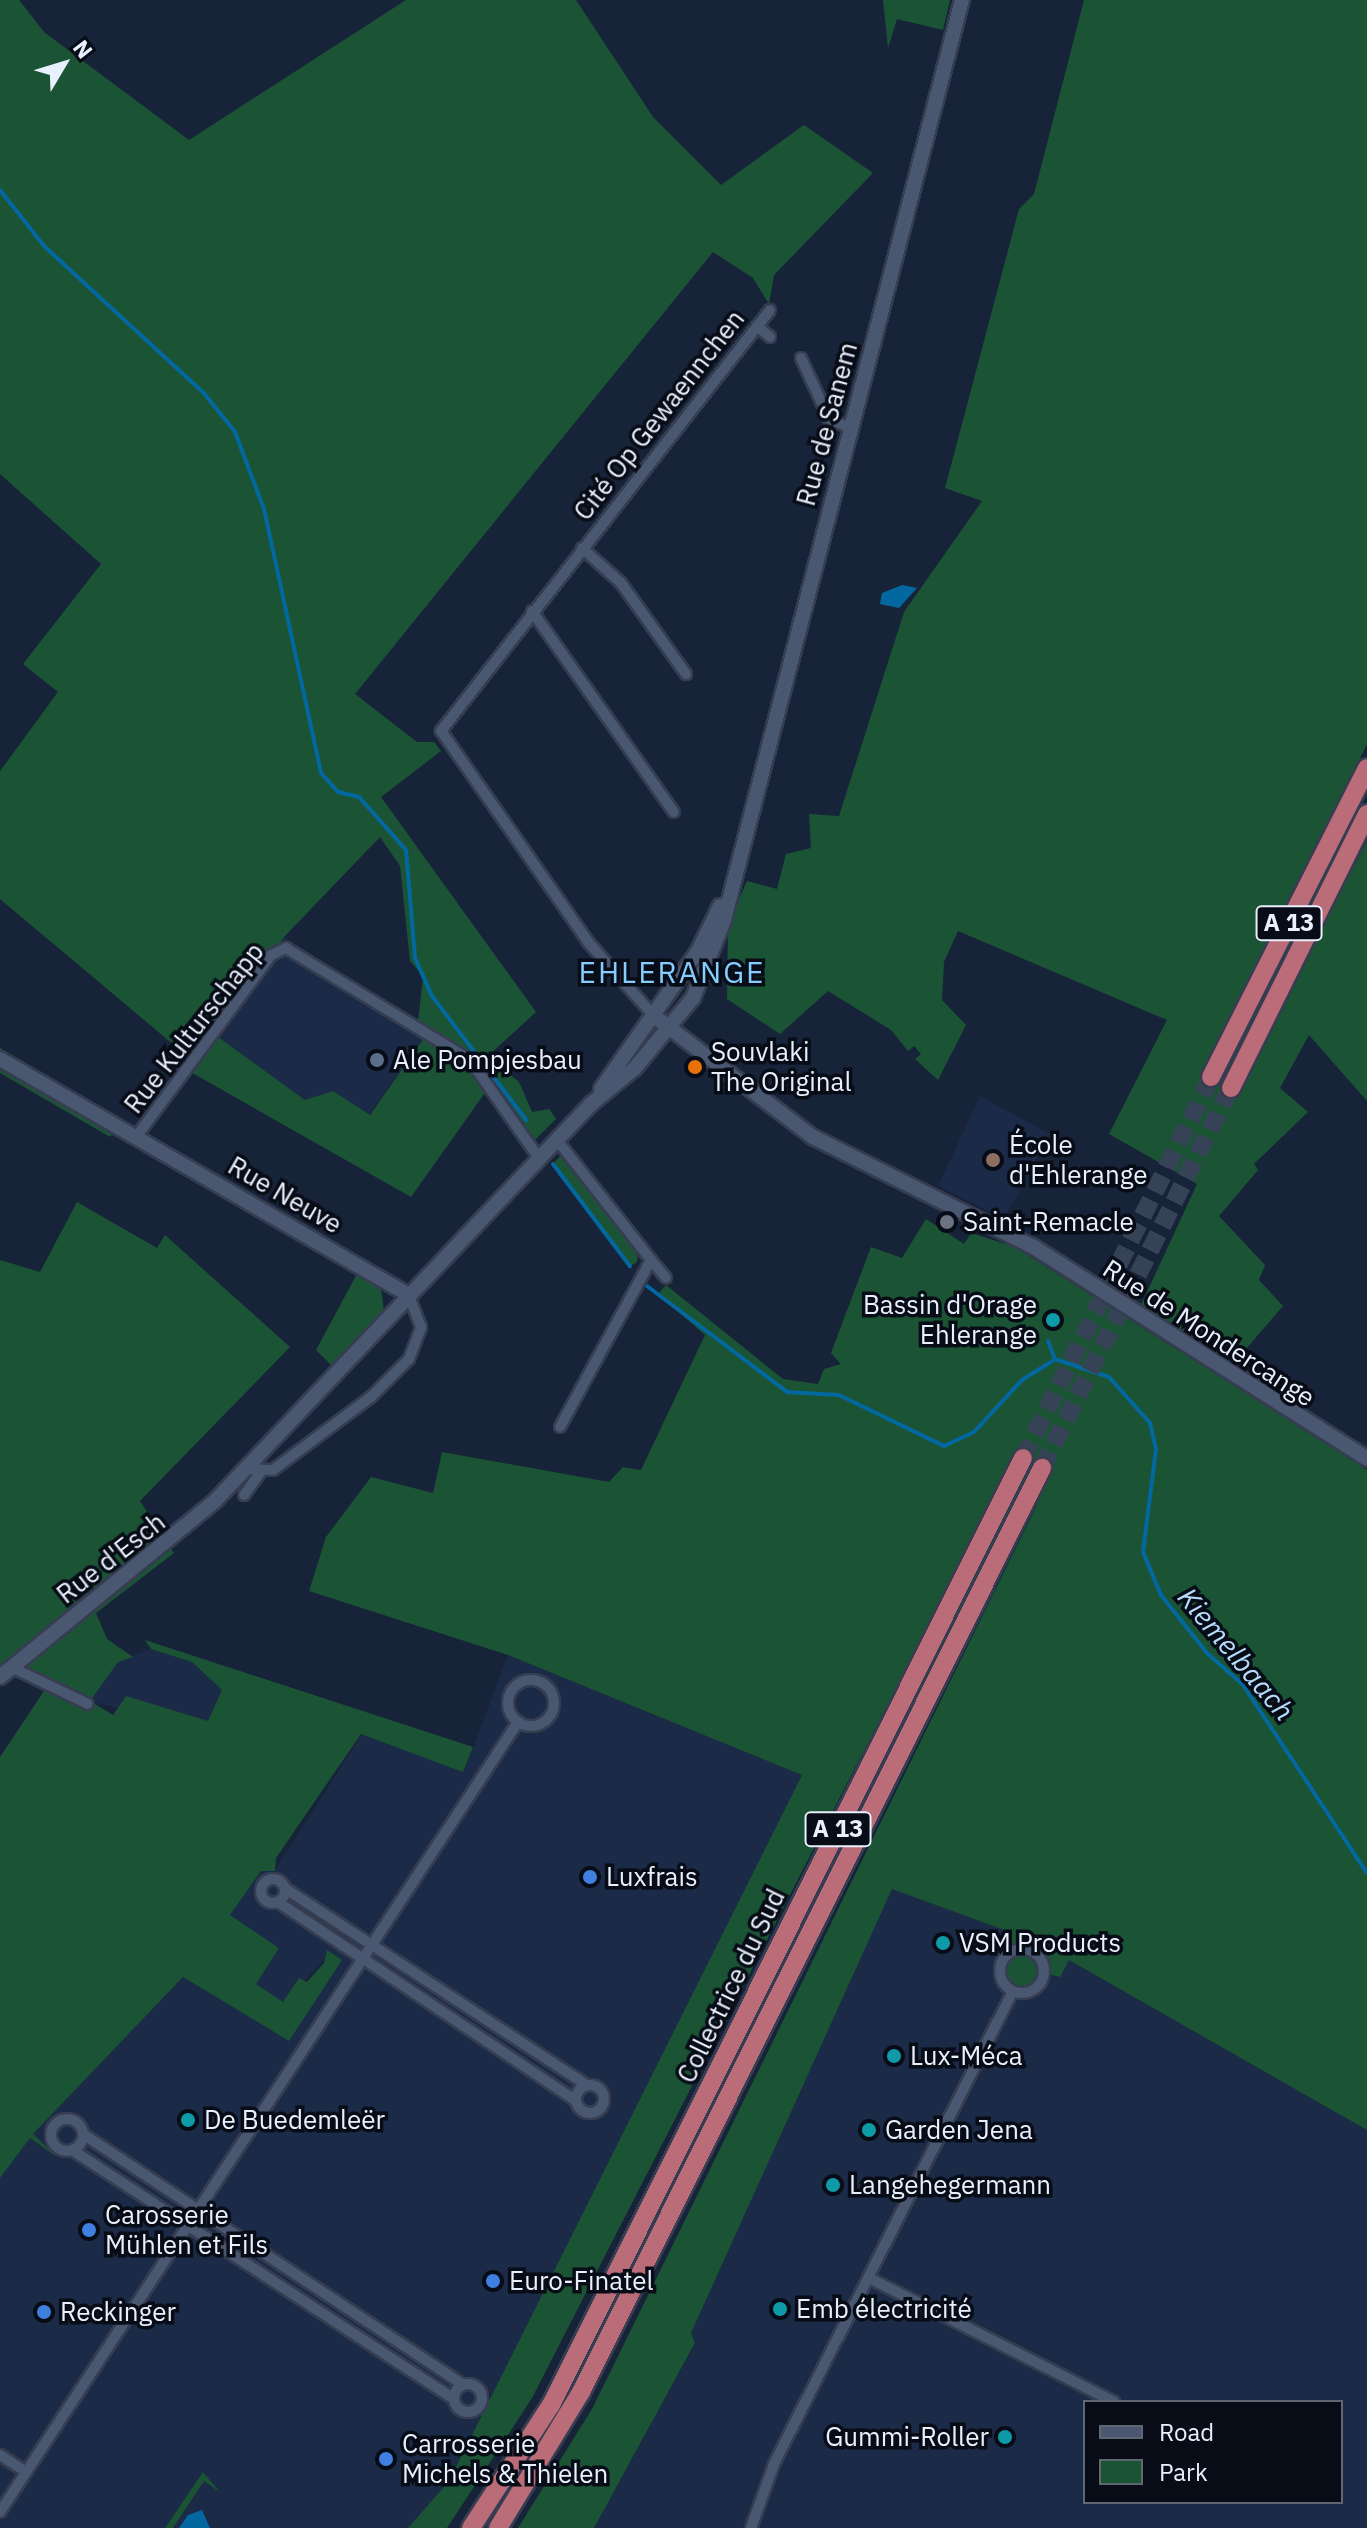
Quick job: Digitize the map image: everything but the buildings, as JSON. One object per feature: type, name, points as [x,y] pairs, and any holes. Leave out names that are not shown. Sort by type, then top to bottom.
[{"type":"highway","name":"A 13","points":[[1211,1077],[1367,768]]},
{"type":"highway","name":"A 13","points":[[1231,1088],[1367,814]]},
{"type":"highway","name":"Collectrice du Sud","points":[[471,2528],[551,2405],[1023,1458]]},
{"type":"highway","name":"Collectrice du Sud","points":[[498,2528],[581,2392],[1042,1468]]},
{"type":"highway","name":"A 13","points":[[508,2528],[515,2504]]},
{"type":"main road","name":"Rue de Sanem","points":[[681,1014],[712,959],[962,0]]},
{"type":"main road","name":"Rue de Sanem","points":[[665,1002],[711,928],[739,861]]},
{"type":"main road","points":[[665,1002],[681,1014]]},
{"type":"main road","name":"Rue d'Esch","points":[[591,1104],[665,1002]]},
{"type":"main road","name":"Rue d'Esch","points":[[6,1672],[168,1546],[591,1104],[670,1030],[681,1014]]},
{"type":"main road","name":"Rue de Mondercange","points":[[681,1014],[700,1046]]},
{"type":"main road","name":"Rue de Mondercange","points":[[654,1016],[670,1030],[700,1046],[813,1137],[1032,1246],[1367,1459]]},
{"type":"main road","name":"Rue Neuve","points":[[0,1059],[409,1295]]},
{"type":"street","name":"Cité Op Gewaennchen","points":[[654,1016],[641,994],[589,943],[441,731],[770,310]]},
{"type":"street","points":[[757,326],[770,337]]},
{"type":"street","points":[[801,358],[829,419],[850,428]]},
{"type":"street","name":"Cité Op Gewaennchen","points":[[582,548],[621,583],[686,674]]},
{"type":"street","points":[[532,611],[674,812]]},
{"type":"street","name":"Rue Kulturschapp","points":[[136,1137],[271,955],[286,948],[470,1060],[539,1158]]},
{"type":"street","name":"Cité Op Gewaennchen","points":[[641,994],[665,1002]]},
{"type":"street","points":[[557,1140],[666,1278]]},
{"type":"street","points":[[560,1427],[651,1260]]},
{"type":"street","points":[[244,1495],[260,1473],[371,1397],[409,1359],[421,1327],[409,1295]]},
{"type":"street","points":[[245,1469],[260,1473]]},
{"type":"street","points":[[6,1672],[88,1704]]},
{"type":"street","points":[[543,1682],[555,1702],[550,1716],[538,1725],[518,1722],[508,1701],[514,1687],[543,1682]]},
{"type":"street","points":[[0,2512],[518,1722]]},
{"type":"street","points":[[275,1878],[286,1889],[374,1942],[587,2085],[600,2088],[602,2106],[585,2112],[576,2101],[361,1962],[278,1902],[263,1898],[264,1883],[275,1878]]},
{"type":"street","points":[[278,1902],[286,1889]]},
{"type":"street","points":[[1030,1951],[1043,1966],[1042,1979],[1027,1993],[1013,1991],[1000,1976],[1002,1963],[1011,1952],[1030,1951]]},
{"type":"street","points":[[751,2528],[774,2464],[1013,1991]]},
{"type":"street","points":[[576,2101],[587,2085]]},
{"type":"street","points":[[70,2119],[83,2134],[200,2207],[463,2385],[480,2390],[482,2404],[466,2412],[454,2399],[186,2228],[72,2150],[57,2147],[52,2128],[70,2119]]},
{"type":"street","points":[[72,2150],[83,2134]]},
{"type":"street","points":[[869,2278],[1110,2400]]},
{"type":"street","points":[[454,2399],[463,2385]]},
{"type":"street","points":[[0,2455],[26,2472]]},
{"type":"street","points":[[0,2486],[12,2494]]},
{"type":"shaded area","points":[[284,937],[426,1034],[369,1115],[334,1092],[305,1100],[214,1034]]},
{"type":"shaded area","name":"École d'Ehlerange","points":[[980,1096],[1050,1134],[1004,1219],[938,1186]]},
{"type":"shaded area","points":[[151,1649],[192,1662],[222,1690],[208,1722],[126,1696],[117,1708],[90,1701],[118,1661]]},
{"type":"shaded area","points":[[508,1655],[802,1775],[449,2481],[408,2528],[173,2528],[204,2480],[221,2493],[203,2472],[165,2528],[0,2528],[0,2178],[30,2138],[58,2157],[32,2135],[183,1977],[289,2041],[327,1957],[283,2003],[255,1984],[279,1948],[229,1915],[261,1871],[275,1870],[362,1734],[464,1772]]},
{"type":"shaded area","points":[[892,1889],[1004,1930],[1039,1985],[1044,1973],[1069,1960],[1367,2130],[1367,2528],[594,2528],[695,2344],[691,2333]]},
{"type":"green space","points":[[0,0],[19,0],[44,32],[189,140],[406,0],[576,0],[653,117],[721,185],[804,125],[873,173],[774,275],[769,304],[753,278],[713,252],[355,694],[417,742],[434,742],[441,751],[381,797],[536,1012],[488,1056],[519,1082],[532,1112],[549,1109],[556,1119],[536,1139],[523,1134],[489,1087],[411,1197],[187,1070],[193,1061],[0,899],[0,771],[58,692],[23,664],[101,564],[0,474]],"holes":[[[380,837],[400,866],[410,961],[423,976],[417,1030],[426,1035],[370,1115],[333,1091],[305,1100],[214,1034],[284,937]]]},
{"type":"green space","points":[[883,0],[950,0],[943,30],[897,19],[888,48]]},
{"type":"green space","points":[[1084,0],[1367,0],[1367,744],[1203,1076],[1238,1093],[1367,841],[1367,1101],[1309,1035],[1280,1088],[1308,1112],[1254,1164],[1258,1170],[1219,1216],[1265,1265],[1259,1280],[1283,1306],[1233,1364],[1141,1305],[1197,1184],[1109,1134],[1167,1020],[958,931],[944,962],[942,1000],[966,1025],[938,1080],[915,1059],[921,1054],[914,1046],[908,1051],[891,1030],[828,991],[780,1034],[727,999],[728,924],[747,881],[777,889],[786,854],[811,848],[809,814],[839,816],[904,612],[982,501],[945,488],[1019,209],[1034,194]]},
{"type":"green space","points":[[0,1048],[123,1120],[110,1137],[0,1073]]},
{"type":"green space","points":[[561,1155],[638,1254],[637,1262],[630,1266],[553,1164]]},
{"type":"green space","points":[[77,1202],[157,1248],[165,1235],[290,1347],[140,1501],[174,1553],[96,1613],[107,1639],[133,1657],[118,1662],[90,1701],[113,1715],[126,1696],[208,1721],[222,1690],[192,1662],[151,1649],[145,1640],[473,1747],[463,1772],[361,1734],[276,1858],[275,1871],[261,1871],[230,1915],[279,1948],[256,1984],[283,2002],[299,1978],[307,1982],[324,1963],[327,1950],[342,1960],[289,2041],[183,1977],[33,2134],[58,2158],[30,2138],[0,2178],[0,1757],[48,1685],[12,1667],[0,1677],[0,1260],[40,1272]]},
{"type":"green space","points":[[926,1219],[964,1244],[971,1233],[1015,1247],[1367,1470],[1367,2130],[1069,1960],[1060,1977],[1044,1973],[1034,1990],[1013,1991],[1000,1970],[1017,1950],[1004,1930],[892,1889],[691,2333],[695,2343],[594,2528],[518,2528],[592,2409],[1036,1507],[1051,1471],[1016,1454],[532,2398],[447,2528],[408,2528],[449,2481],[802,1775],[508,1655],[309,1591],[326,1537],[371,1477],[433,1493],[442,1452],[609,1482],[623,1467],[641,1470],[705,1335],[658,1294],[666,1285],[783,1379],[818,1384],[824,1369],[841,1364],[831,1353],[871,1247],[902,1258]]},
{"type":"green space","points":[[358,1272],[380,1283],[384,1310],[332,1366],[316,1350]]},
{"type":"green space","points":[[203,2472],[221,2493],[204,2481],[173,2528],[165,2528]]},
{"type":"water","points":[[902,585],[917,588],[899,608],[880,604],[882,593]]},
{"type":"water","points":[[202,2510],[210,2528],[179,2528],[188,2515]]},
{"type":"waterway","points":[[0,190],[44,246],[203,392],[235,432],[264,509],[321,773],[338,792],[359,797],[406,850],[415,958],[432,996],[526,1120]]},
{"type":"waterway","points":[[553,1164],[630,1266]]},
{"type":"waterway","name":"Kiemelbaach","points":[[647,1286],[787,1392],[839,1395],[944,1446],[974,1432],[1022,1380],[1055,1359],[1109,1377],[1150,1423],[1156,1449],[1143,1552],[1161,1595],[1207,1653],[1243,1685],[1367,1873]]},
{"type":"waterway","points":[[1048,1341],[1055,1359]]},
{"type":"tunnel","points":[[1023,1458],[1211,1077]]},
{"type":"tunnel","points":[[1042,1468],[1231,1088]]},
{"type":"place","name":"Ale Pompjesbau","points":[[377,1060]]},
{"type":"place","name":"Souvlaki The Original","points":[[695,1067]]},
{"type":"place","name":"École d'Ehlerange","points":[[993,1160]]},
{"type":"place","name":"Saint-Remacle","points":[[947,1222]]},
{"type":"place","name":"Bassin d'Orage Ehlerange","points":[[1053,1320]]},
{"type":"place","name":"Luxfrais","points":[[590,1877]]},
{"type":"place","name":"VSM Products","points":[[943,1943]]},
{"type":"place","name":"Lux-Méca","points":[[894,2056]]},
{"type":"place","name":"De Buedemleër","points":[[188,2120]]},
{"type":"place","name":"Garden Jena","points":[[869,2130]]},
{"type":"place","name":"Langehegermann","points":[[833,2185]]},
{"type":"place","name":"Carosserie Mühlen et Fils","points":[[89,2230]]},
{"type":"place","name":"Euro-Finatel","points":[[493,2281]]},
{"type":"place","name":"Emb électricité","points":[[780,2309]]},
{"type":"place","name":"Reckinger","points":[[44,2312]]},
{"type":"place","name":"Gummi-Roller","points":[[1005,2437]]},
{"type":"place","name":"Carrosserie Michels & Thielen","points":[[386,2459]]},
{"type":"district","name":"EHLERANGE","points":[[672,972]]}]
